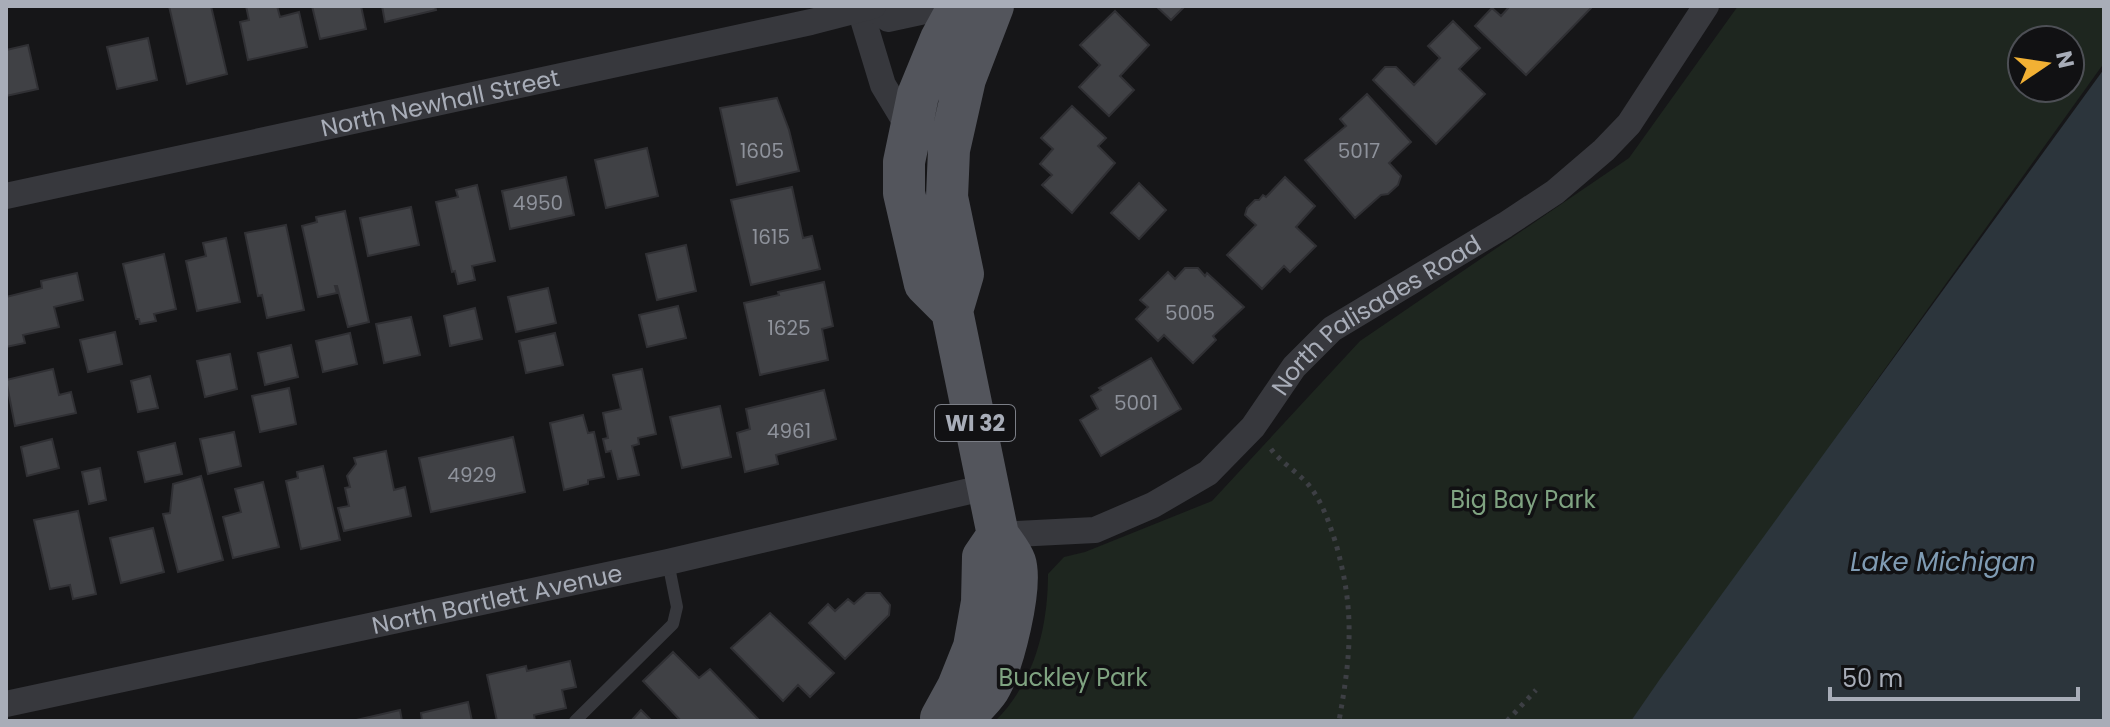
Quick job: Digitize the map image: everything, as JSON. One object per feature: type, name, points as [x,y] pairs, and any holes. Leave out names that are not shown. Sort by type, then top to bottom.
[{"type":"main road","points":[[952,311],[925,284],[904,193],[904,162],[909,128],[922,84],[959,6]]},
{"type":"main road","name":"WI 32","points":[[960,721],[988,690],[1001,664],[1009,633],[1015,562],[998,535],[952,311],[963,274],[947,197],[949,150],[965,79],[993,6]]},
{"type":"main road","points":[[909,128],[947,197]]},
{"type":"main road","points":[[940,721],[974,647],[981,615],[983,557],[998,535]]},
{"type":"street","name":"North Newhall Street","points":[[6,196],[866,7],[888,19],[948,6]]},
{"type":"street","name":"North Palisades Road","points":[[998,535],[1095,530],[1153,505],[1208,473],[1253,427],[1294,367],[1332,329],[1555,192],[1604,150],[1629,124],[1706,6]]},
{"type":"street","points":[[866,7],[883,85],[909,128]]},
{"type":"street","name":"North Bartlett Avenue","points":[[6,704],[668,562],[987,487]]},
{"type":"lane","points":[[575,721],[673,624],[677,607],[668,562]]},
{"type":"path","points":[[1253,427],[1277,457],[1310,487],[1330,525],[1349,598],[1350,640],[1339,721]]},
{"type":"path","points":[[1507,721],[1536,690]]},
{"type":"green space","name":"Big Bay Park","points":[[1738,6],[2104,6],[2104,63],[2086,88],[2086,24],[2006,24],[2006,104],[2075,104],[1859,405],[1641,721],[995,721],[1020,690],[1029,672],[1042,634],[1048,574],[1064,557],[1085,552],[1212,501],[1360,341],[1629,158]]},
{"type":"water","name":"Lake Michigan","points":[[2104,69],[2104,721],[1631,721],[2079,104],[2086,104],[2086,94]]},
{"type":"building","points":[[169,6],[211,6],[227,74],[187,84]]},
{"type":"building","points":[[246,6],[277,6],[280,17],[299,12],[307,47],[248,60],[240,22],[249,20]]},
{"type":"building","points":[[312,6],[361,6],[366,29],[320,39]]},
{"type":"building","points":[[382,6],[435,6],[436,10],[385,22]]},
{"type":"building","points":[[1156,6],[1185,6],[1171,20]]},
{"type":"building","points":[[1510,6],[1593,6],[1526,75],[1475,26],[1492,8],[1501,16]]},
{"type":"building","points":[[1115,11],[1149,45],[1120,76],[1134,90],[1109,116],[1079,87],[1100,65],[1080,45]]},
{"type":"building","points":[[1453,21],[1480,48],[1459,69],[1485,94],[1436,144],[1373,80],[1385,67],[1396,67],[1414,85],[1440,58],[1428,46]]},
{"type":"building","points":[[148,38],[157,80],[117,89],[107,47]]},
{"type":"building","points":[[28,45],[38,89],[6,96],[6,50]]},
{"type":"building","points":[[1367,94],[1411,142],[1389,163],[1401,176],[1398,185],[1388,194],[1381,195],[1355,218],[1305,160],[1346,126],[1340,119]]},
{"type":"building","points":[[777,98],[799,171],[737,185],[720,108]]},
{"type":"building","points":[[1072,106],[1106,138],[1098,146],[1115,163],[1072,213],[1042,185],[1052,175],[1040,164],[1053,149],[1041,138]]},
{"type":"building","points":[[647,148],[658,196],[606,208],[595,160]]},
{"type":"building","points":[[566,177],[574,215],[510,229],[502,191]]},
{"type":"building","points":[[1285,177],[1315,206],[1296,227],[1316,246],[1290,272],[1284,266],[1262,289],[1227,255],[1256,225],[1245,215],[1247,208],[1263,195],[1266,197]]},
{"type":"building","points":[[1139,183],[1166,210],[1139,239],[1111,213]]},
{"type":"building","points":[[477,185],[495,261],[472,266],[475,280],[458,284],[455,271],[452,272],[436,202],[458,197],[456,190]]},
{"type":"building","points":[[792,187],[803,238],[812,236],[820,269],[751,285],[731,200]]},
{"type":"building","points":[[411,207],[419,245],[368,256],[360,218]]},
{"type":"building","points":[[345,211],[369,322],[348,327],[337,286],[337,293],[318,297],[302,226],[317,222],[316,217]]},
{"type":"building","points":[[286,225],[304,310],[267,318],[262,295],[258,296],[245,233]]},
{"type":"building","points":[[226,238],[240,302],[197,311],[186,261],[206,256],[203,243]]},
{"type":"building","points":[[686,245],[696,291],[657,300],[646,254]]},
{"type":"building","points":[[164,254],[176,309],[154,314],[156,321],[140,324],[136,319],[123,264]]},
{"type":"building","points":[[1185,268],[1198,268],[1205,276],[1207,273],[1244,307],[1213,336],[1216,340],[1193,363],[1164,335],[1158,341],[1136,319],[1148,307],[1140,300],[1168,272],[1175,279]]},
{"type":"building","points":[[77,273],[83,300],[54,307],[59,327],[23,335],[25,343],[6,347],[6,297],[42,288],[41,281]]},
{"type":"building","points":[[824,282],[833,326],[822,329],[828,360],[760,375],[744,303]]},
{"type":"building","points":[[548,288],[556,323],[516,332],[508,297]]},
{"type":"building","points":[[678,306],[686,338],[647,347],[639,315]]},
{"type":"building","points":[[475,308],[482,339],[450,346],[444,316]]},
{"type":"building","points":[[411,317],[420,355],[384,363],[376,324]]},
{"type":"building","points":[[115,332],[122,364],[88,372],[80,340]]},
{"type":"building","points":[[350,333],[357,364],[323,372],[316,341]]},
{"type":"building","points":[[555,333],[563,365],[526,373],[519,341]]},
{"type":"building","points":[[291,345],[298,377],[265,385],[258,353]]},
{"type":"building","points":[[230,354],[237,389],[205,397],[197,361]]},
{"type":"building","points":[[1151,358],[1181,409],[1101,456],[1080,420],[1098,409],[1091,396],[1101,390],[1099,388]]},
{"type":"building","points":[[53,369],[59,395],[71,392],[76,413],[15,426],[6,380]]},
{"type":"building","points":[[642,369],[656,434],[638,438],[639,444],[632,446],[639,475],[618,479],[611,451],[606,452],[603,439],[608,438],[603,413],[621,409],[613,375]]},
{"type":"building","points":[[150,376],[158,408],[138,412],[131,381]]},
{"type":"building","points":[[289,388],[296,424],[260,432],[252,396]]},
{"type":"building","points":[[824,390],[836,439],[776,455],[778,464],[745,472],[737,433],[750,429],[746,409]]},
{"type":"building","points":[[720,406],[731,457],[682,468],[670,417]]},
{"type":"building","points":[[583,415],[588,433],[594,432],[604,477],[564,490],[550,423]]},
{"type":"building","points":[[234,432],[241,466],[208,474],[200,439]]},
{"type":"building","points":[[513,437],[525,492],[431,512],[419,458]]},
{"type":"building","points":[[52,439],[59,468],[27,476],[21,447]]},
{"type":"building","points":[[175,443],[182,474],[145,482],[138,452]]},
{"type":"building","points":[[386,451],[394,490],[405,487],[411,516],[344,531],[338,508],[349,506],[345,488],[350,487],[347,476],[356,464],[354,458]]},
{"type":"building","points":[[323,466],[340,540],[301,549],[286,481],[298,478],[297,472]]},
{"type":"building","points":[[100,468],[106,500],[89,504],[82,472]]},
{"type":"building","points":[[201,476],[223,560],[178,572],[163,514],[170,513],[173,484]]},
{"type":"building","points":[[263,482],[279,547],[233,558],[223,517],[241,512],[235,489]]},
{"type":"building","points":[[78,511],[96,594],[73,599],[70,585],[50,589],[34,520]]},
{"type":"building","points":[[153,528],[164,572],[121,583],[110,538]]},
{"type":"building","points":[[866,593],[880,593],[890,605],[889,615],[845,659],[809,623],[828,604],[835,611],[848,599],[854,604]]},
{"type":"building","points":[[770,613],[834,673],[810,697],[798,685],[783,701],[731,648]]},
{"type":"building","points":[[673,652],[699,678],[710,669],[760,721],[681,721],[643,681]]},
{"type":"building","points":[[570,661],[576,687],[562,690],[566,708],[534,715],[535,721],[497,721],[487,675],[526,666],[527,671]]},
{"type":"building","points":[[468,702],[472,721],[422,721],[421,713]]},
{"type":"building","points":[[400,710],[402,721],[352,721]]},
{"type":"building","points":[[641,710],[652,721],[631,721]]},
{"type":"park label","name":"Buckley Park","points":[[1073,677]]}]
